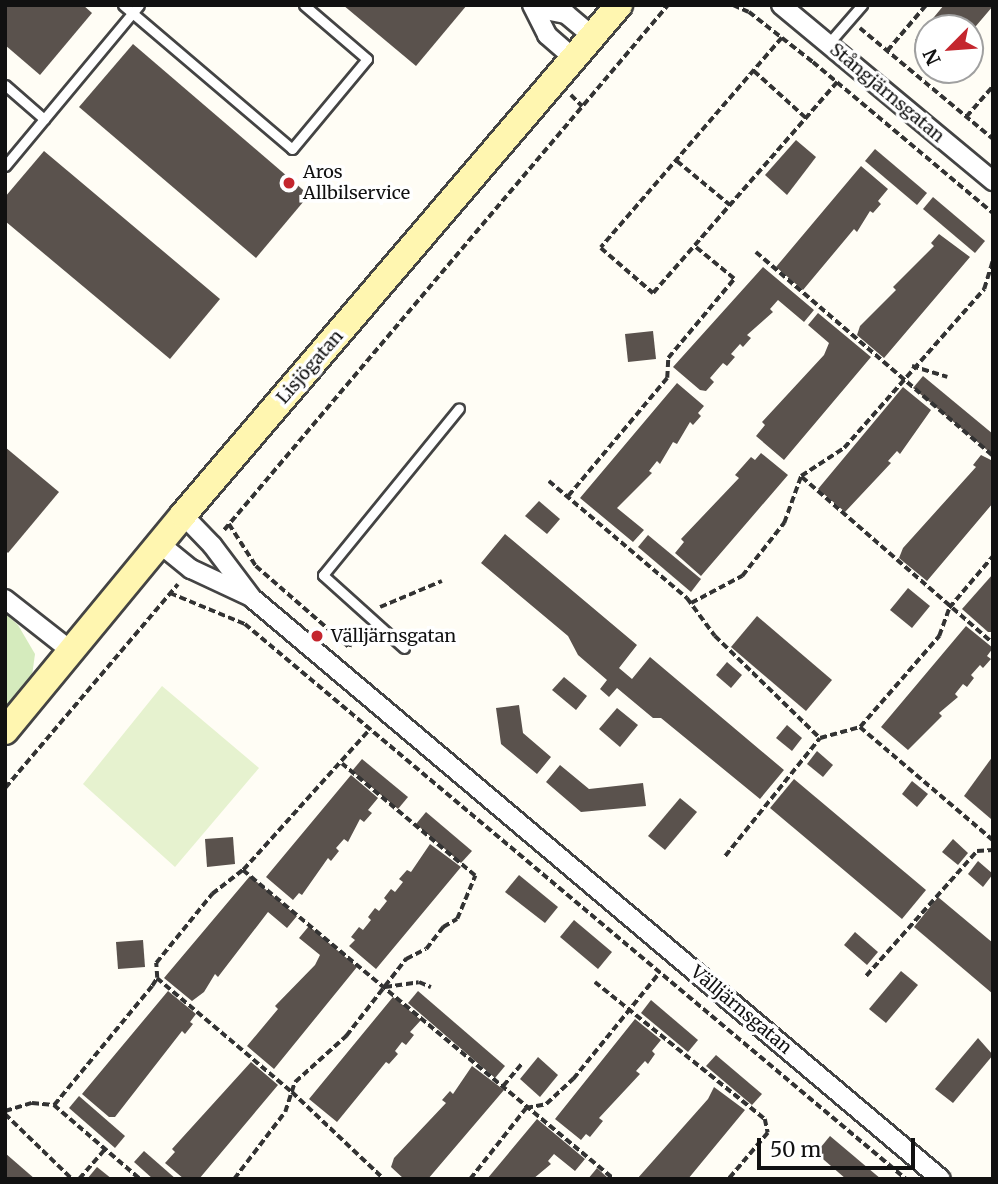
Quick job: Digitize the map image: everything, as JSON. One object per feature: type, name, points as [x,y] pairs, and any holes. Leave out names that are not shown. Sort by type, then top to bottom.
[{"type":"street","name":"Lisjögatan","points":[[5,731],[183,515],[619,5]]},
{"type":"street","name":"Stångjärnsgatan","points":[[781,5],[993,181]]},
{"type":"street","points":[[533,7],[566,14],[592,36]]},
{"type":"street","points":[[533,7],[547,35],[573,58]]},
{"type":"street","name":"Välljärnsgatan","points":[[183,515],[212,545],[252,598],[941,1179]]},
{"type":"street","name":"Välljärnsgatan","points":[[160,544],[191,569],[252,598]]},
{"type":"street","points":[[5,599],[71,651]]},
{"type":"lane","points":[[123,5],[135,9],[292,149],[367,59],[304,5]]},
{"type":"lane","points":[[828,44],[862,5]]},
{"type":"lane","points":[[5,166],[135,9]]},
{"type":"lane","points":[[5,85],[44,119]]},
{"type":"lane","points":[[404,648],[323,575],[459,408]]},
{"type":"path","points":[[212,545],[668,5]]},
{"type":"path","points":[[733,5],[749,12],[782,38],[993,213]]},
{"type":"path","points":[[887,51],[926,5]]},
{"type":"path","points":[[850,19],[993,139]]},
{"type":"path","points":[[782,38],[601,248],[653,293],[837,82]]},
{"type":"path","points":[[754,71],[806,118]]},
{"type":"path","points":[[966,117],[993,86]]},
{"type":"path","points":[[677,161],[730,205]]},
{"type":"path","points":[[568,496],[667,378],[668,358],[734,279],[694,246]]},
{"type":"path","points":[[756,251],[993,456]]},
{"type":"path","points":[[691,603],[742,576],[784,523],[801,476],[844,448],[912,366],[984,289],[993,259]]},
{"type":"path","points":[[912,366],[947,377]]},
{"type":"path","points":[[801,476],[949,608],[993,643]]},
{"type":"path","points":[[550,481],[691,603],[715,636],[820,738]]},
{"type":"path","points":[[725,856],[820,738],[860,727],[939,636],[949,608],[993,556]]},
{"type":"path","points":[[5,788],[191,569]]},
{"type":"path","points":[[170,593],[245,624],[906,1179]]},
{"type":"path","points":[[860,727],[993,840]]},
{"type":"path","points":[[54,1105],[157,978],[156,962],[212,894],[243,870],[342,764],[370,729]]},
{"type":"path","points":[[234,1179],[285,1112],[295,1082],[346,1036],[407,959],[426,949],[443,927],[457,919],[475,876],[342,764]]},
{"type":"path","points":[[866,976],[978,851],[993,850]]},
{"type":"path","points":[[243,870],[614,1179]]},
{"type":"path","points":[[470,1179],[526,1108],[546,1104],[631,1009],[660,972]]},
{"type":"path","points":[[157,978],[292,1092],[384,1179]]},
{"type":"path","points":[[385,987],[419,982],[430,987]]},
{"type":"path","points":[[595,982],[765,1119],[768,1133],[729,1179]]},
{"type":"path","points":[[502,1086],[522,1063]]},
{"type":"path","points":[[72,1179],[5,1113],[32,1103],[54,1105],[140,1179]]},
{"type":"path","points":[[79,1179],[105,1149]]},
{"type":"green space","points":[[5,613],[18,625],[35,654],[31,683],[5,714]]},
{"type":"green space","points":[[162,686],[259,768],[175,867],[83,784]]},
{"type":"building","points":[[5,5],[83,5],[92,13],[40,75],[5,45]]},
{"type":"building","points":[[343,5],[467,5],[416,66]]},
{"type":"building","points":[[944,5],[993,5],[984,17],[984,14],[937,14]]},
{"type":"building","points":[[133,44],[309,195],[256,258],[79,107]]},
{"type":"building","points":[[796,140],[816,157],[787,195],[765,175]]},
{"type":"building","points":[[875,149],[927,193],[917,205],[865,161]]},
{"type":"building","points":[[44,151],[220,299],[170,359],[5,221],[5,197]]},
{"type":"building","points":[[861,166],[888,189],[878,201],[881,204],[873,213],[870,211],[857,232],[854,229],[803,290],[776,267]]},
{"type":"building","points":[[933,197],[985,241],[975,253],[923,209]]},
{"type":"building","points":[[939,234],[970,257],[884,358],[857,335],[860,326],[896,290],[893,287],[934,246],[931,243]]},
{"type":"building","points":[[763,267],[814,310],[804,322],[778,300],[770,309],[773,312],[747,335],[751,338],[743,347],[740,344],[731,354],[735,357],[727,366],[723,363],[710,378],[714,382],[706,391],[700,390],[673,367]]},
{"type":"building","points":[[818,313],[871,357],[784,460],[756,436],[765,425],[762,422],[824,355],[829,343],[808,325]]},
{"type":"building","points":[[653,331],[656,359],[628,362],[625,334]]},
{"type":"building","points":[[923,376],[993,434],[993,455],[913,388]]},
{"type":"building","points":[[677,383],[704,406],[698,413],[701,416],[693,425],[690,422],[677,444],[673,442],[660,464],[657,461],[649,471],[652,473],[617,508],[644,530],[633,542],[580,498]]},
{"type":"building","points":[[903,387],[931,410],[900,454],[897,451],[888,461],[891,463],[845,512],[818,489]]},
{"type":"building","points":[[5,447],[59,492],[8,553],[5,550]]},
{"type":"building","points":[[761,453],[788,475],[701,576],[675,553],[684,542],[681,539],[739,478],[735,475],[751,457],[755,460]]},
{"type":"building","points":[[981,455],[993,461],[993,503],[927,581],[899,558],[903,548],[976,467],[973,465]]},
{"type":"building","points":[[539,501],[560,519],[547,534],[525,516]]},
{"type":"building","points":[[505,534],[637,645],[619,668],[632,679],[650,657],[784,770],[760,799],[661,718],[653,718],[617,688],[609,697],[600,689],[607,680],[578,655],[568,636],[481,563]]},
{"type":"building","points":[[648,535],[701,579],[691,592],[638,547]]},
{"type":"building","points":[[993,574],[993,632],[988,632],[962,609]]},
{"type":"building","points":[[908,588],[930,606],[912,628],[890,610]]},
{"type":"building","points":[[757,616],[832,680],[806,711],[731,647]]},
{"type":"building","points":[[966,626],[993,648],[987,656],[991,659],[983,668],[980,665],[971,675],[974,678],[967,687],[963,684],[955,694],[958,697],[939,713],[942,716],[908,750],[881,727]]},
{"type":"building","points":[[727,662],[742,675],[731,688],[716,675]]},
{"type":"building","points":[[564,677],[587,696],[576,710],[552,690]]},
{"type":"building","points":[[519,705],[523,733],[551,757],[537,774],[501,744],[496,708]]},
{"type":"building","points":[[617,708],[638,725],[620,747],[599,729]]},
{"type":"building","points":[[787,725],[802,738],[792,751],[776,738]]},
{"type":"building","points":[[817,751],[833,765],[823,777],[807,764]]},
{"type":"building","points":[[993,756],[993,816],[991,819],[964,796]]},
{"type":"building","points":[[362,759],[408,797],[398,809],[352,771]]},
{"type":"building","points":[[560,765],[589,789],[643,783],[646,806],[581,812],[546,782]]},
{"type":"building","points":[[351,775],[378,798],[368,810],[372,813],[364,822],[360,819],[348,842],[344,839],[336,848],[339,851],[331,861],[328,858],[302,895],[299,893],[293,900],[266,877]]},
{"type":"building","points":[[794,779],[926,890],[902,919],[770,808]]},
{"type":"building","points":[[912,781],[928,794],[917,807],[902,794]]},
{"type":"building","points":[[680,798],[697,812],[665,850],[648,836]]},
{"type":"building","points":[[426,812],[472,851],[461,863],[416,824]]},
{"type":"building","points":[[233,837],[235,864],[207,867],[205,839]]},
{"type":"building","points":[[953,839],[968,853],[958,865],[942,852]]},
{"type":"building","points":[[430,844],[461,867],[376,969],[349,946],[355,940],[351,937],[359,927],[363,930],[371,920],[368,917],[375,908],[379,911],[387,901],[384,898],[391,889],[395,892],[403,882],[399,879],[407,870],[411,872]]},
{"type":"building","points":[[978,861],[993,874],[983,887],[968,874]]},
{"type":"building","points":[[519,875],[558,907],[545,923],[505,892]]},
{"type":"building","points":[[250,876],[297,916],[287,928],[268,912],[218,977],[215,974],[204,992],[192,1001],[164,978]]},
{"type":"building","points":[[938,897],[993,943],[993,994],[914,927]]},
{"type":"building","points":[[574,920],[612,952],[598,969],[560,937]]},
{"type":"building","points":[[309,926],[357,967],[274,1069],[247,1046],[278,1009],[275,1006],[315,965],[320,955],[299,938]]},
{"type":"building","points":[[855,932],[878,952],[867,965],[844,945]]},
{"type":"building","points":[[143,940],[145,967],[118,969],[116,942]]},
{"type":"building","points":[[901,971],[918,985],[886,1023],[869,1009]]},
{"type":"building","points":[[168,991],[196,1014],[190,1022],[193,1024],[185,1034],[182,1031],[115,1117],[109,1117],[82,1094]]},
{"type":"building","points":[[418,991],[505,1066],[495,1078],[408,1003]]},
{"type":"building","points":[[393,997],[421,1020],[410,1032],[414,1035],[406,1045],[402,1042],[395,1051],[398,1054],[389,1064],[386,1062],[337,1122],[309,1099]]},
{"type":"building","points":[[651,1000],[698,1040],[688,1052],[641,1013]]},
{"type":"building","points":[[635,1019],[661,1040],[652,1051],[655,1054],[648,1064],[645,1061],[636,1071],[640,1074],[599,1118],[603,1121],[590,1137],[586,1134],[581,1140],[555,1119]]},
{"type":"building","points":[[978,1038],[993,1055],[953,1103],[935,1089]]},
{"type":"building","points":[[716,1055],[762,1094],[752,1105],[706,1066]]},
{"type":"building","points":[[538,1057],[558,1075],[540,1097],[520,1079]]},
{"type":"building","points":[[251,1062],[278,1085],[199,1179],[184,1179],[165,1163],[175,1152],[172,1149]]},
{"type":"building","points":[[472,1066],[504,1090],[428,1179],[404,1179],[391,1167],[394,1158],[446,1103],[442,1100],[450,1091],[453,1094]]},
{"type":"building","points":[[714,1087],[745,1110],[688,1179],[637,1179],[708,1099]]},
{"type":"building","points":[[79,1096],[125,1136],[115,1148],[69,1108]]},
{"type":"building","points":[[537,1119],[585,1159],[575,1171],[554,1154],[548,1161],[551,1164],[533,1179],[487,1179]]},
{"type":"building","points":[[830,1136],[881,1179],[846,1179],[816,1153]]},
{"type":"building","points":[[144,1151],[176,1179],[153,1179],[134,1162]]},
{"type":"building","points":[[5,1153],[35,1179],[5,1179]]},
{"type":"building","points":[[97,1167],[112,1179],[87,1179]]},
{"type":"building","points":[[597,1168],[609,1179],[588,1179]]},
{"type":"place","name":"Aros Allbilservice","points":[[289,183]]},
{"type":"place","name":"Välljärnsgatan","points":[[317,636]]}]
